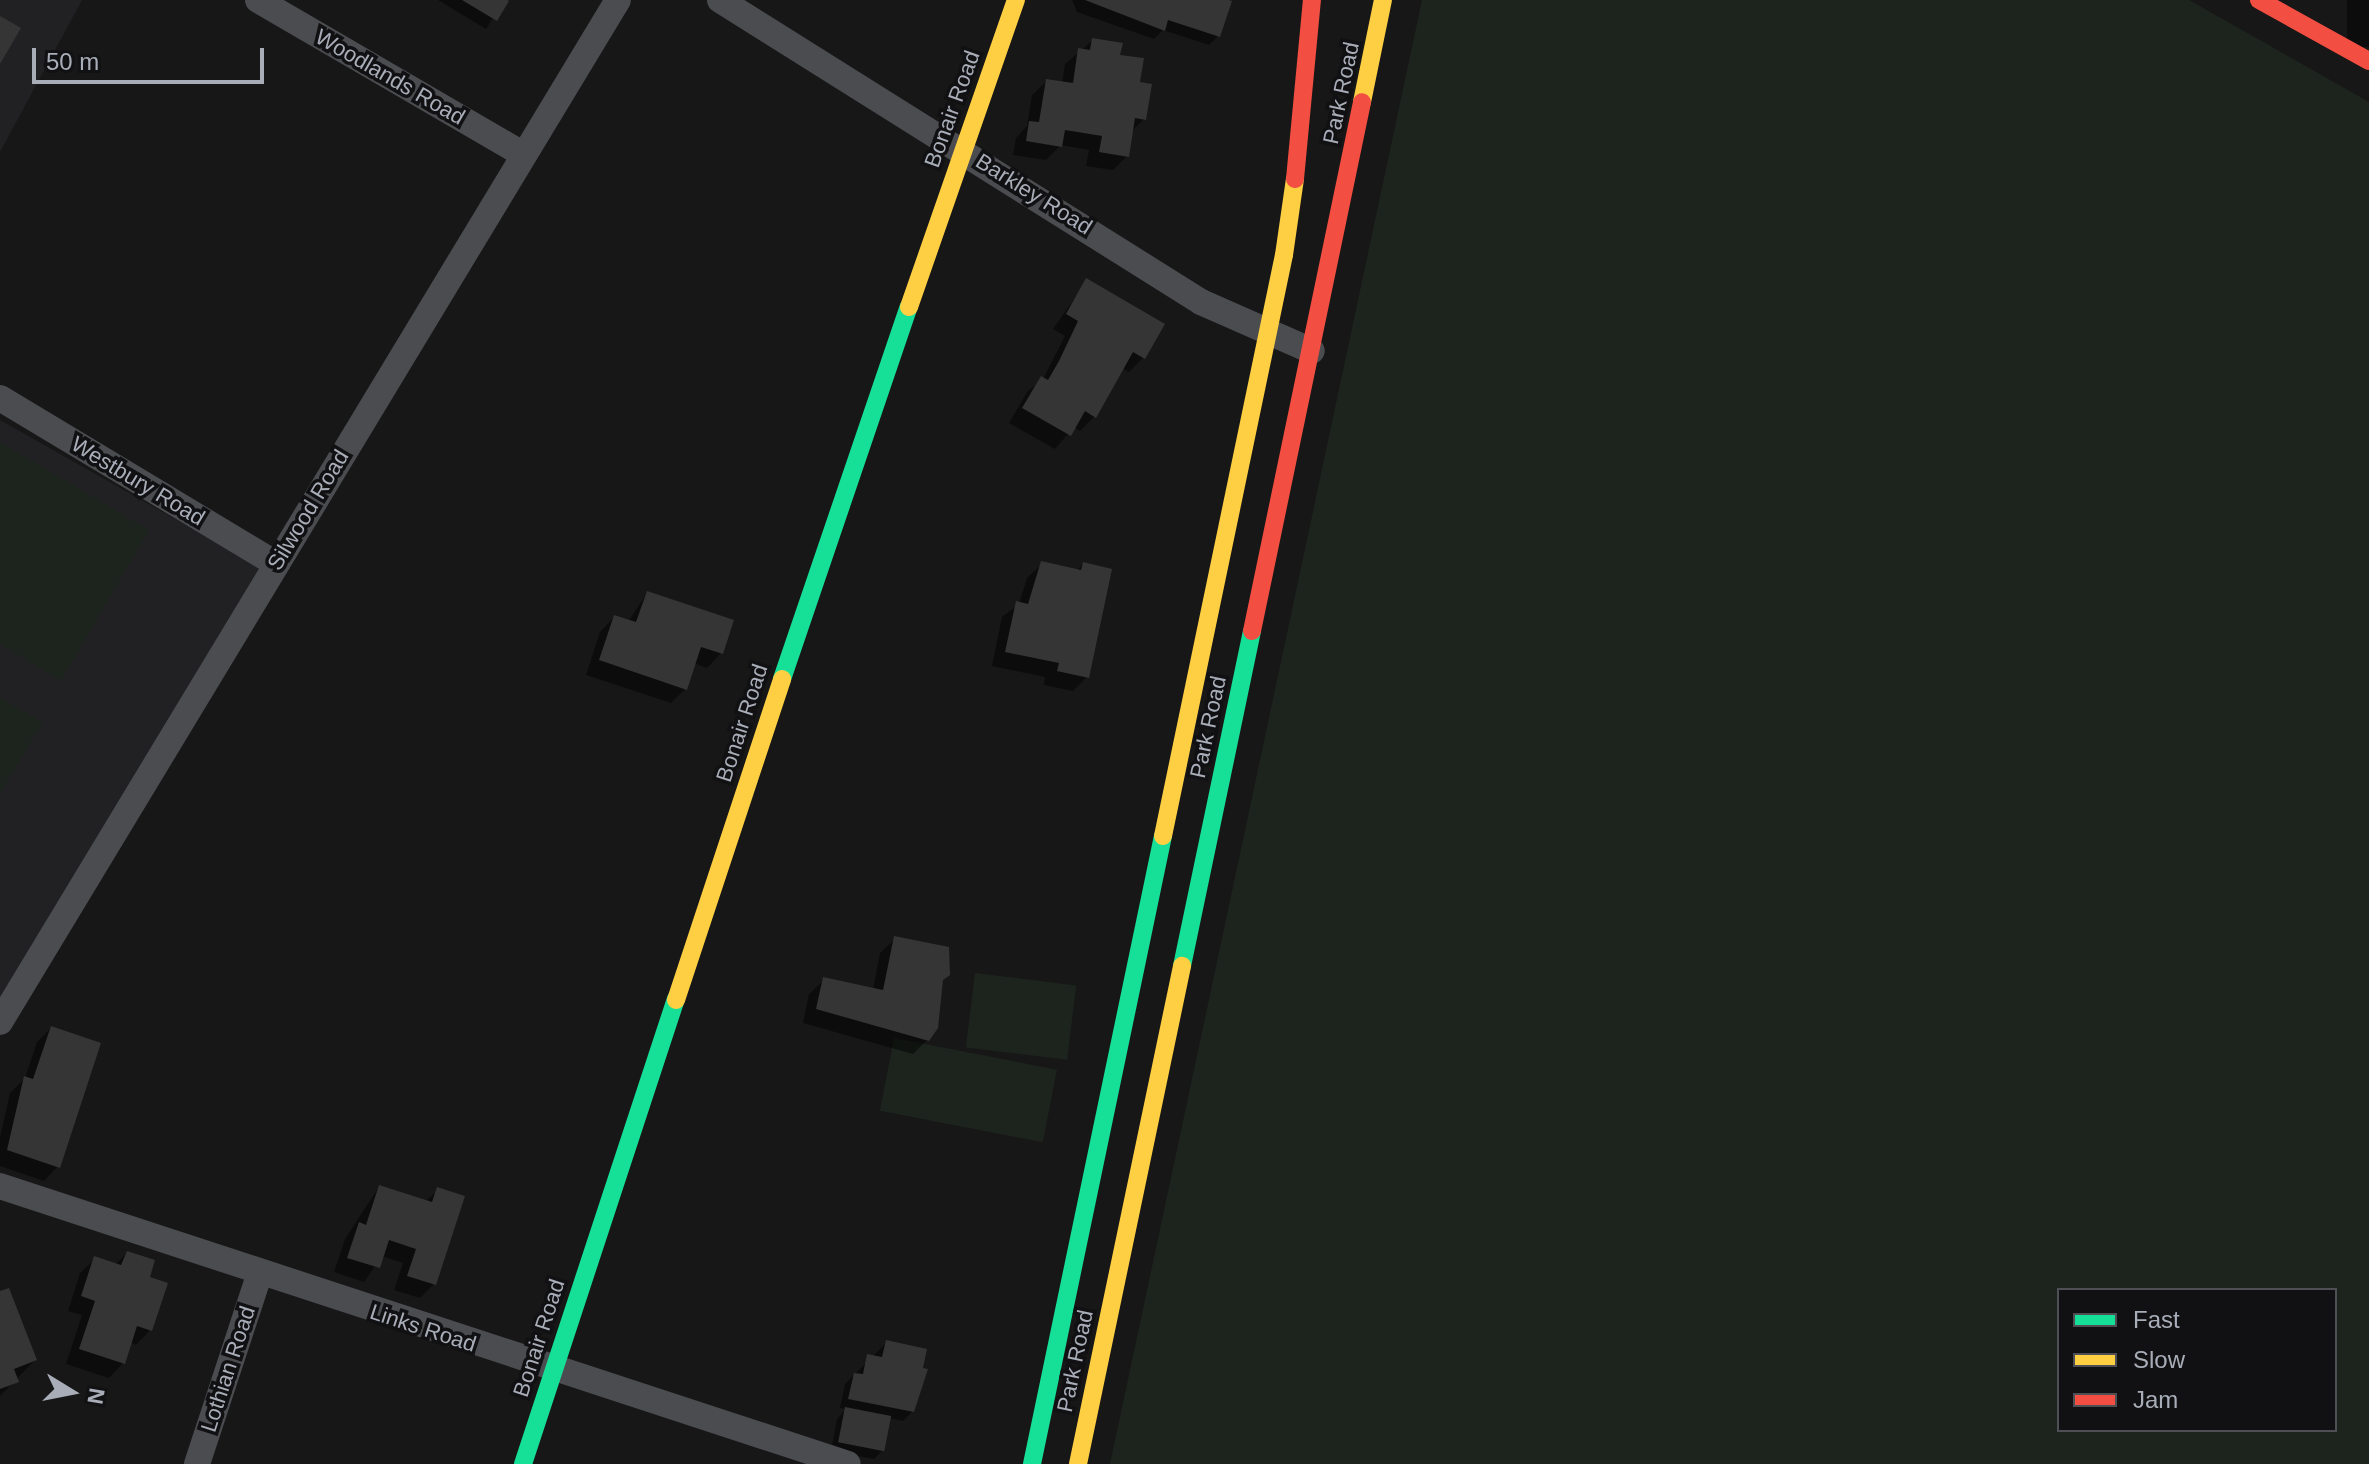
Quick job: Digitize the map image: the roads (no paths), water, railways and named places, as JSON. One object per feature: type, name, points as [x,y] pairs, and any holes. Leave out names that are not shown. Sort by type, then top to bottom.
[{"type":"main road","name":"Bonair Road","points":[[523,1464],[809,596],[1016,0]]},
{"type":"main road","name":"Park Road","points":[[1032,1464],[1268,333],[1297,169],[1312,0]]},
{"type":"main road","name":"Park Road","points":[[1078,1464],[1383,0]]},
{"type":"main road","points":[[2259,0],[2369,61]]},
{"type":"street","name":"Woodlands Road","points":[[258,0],[523,154]]},
{"type":"street","name":"Silwood Road","points":[[0,1022],[618,0]]},
{"type":"street","name":"Barkley Road","points":[[720,0],[963,149],[1201,302],[1312,351]]},
{"type":"street","name":"Westbury Road","points":[[0,398],[276,564]]},
{"type":"street","name":"Links Road","points":[[0,1186],[259,1275],[848,1464]]},
{"type":"street","name":"Lothian Road","points":[[197,1464],[259,1275]]}]
